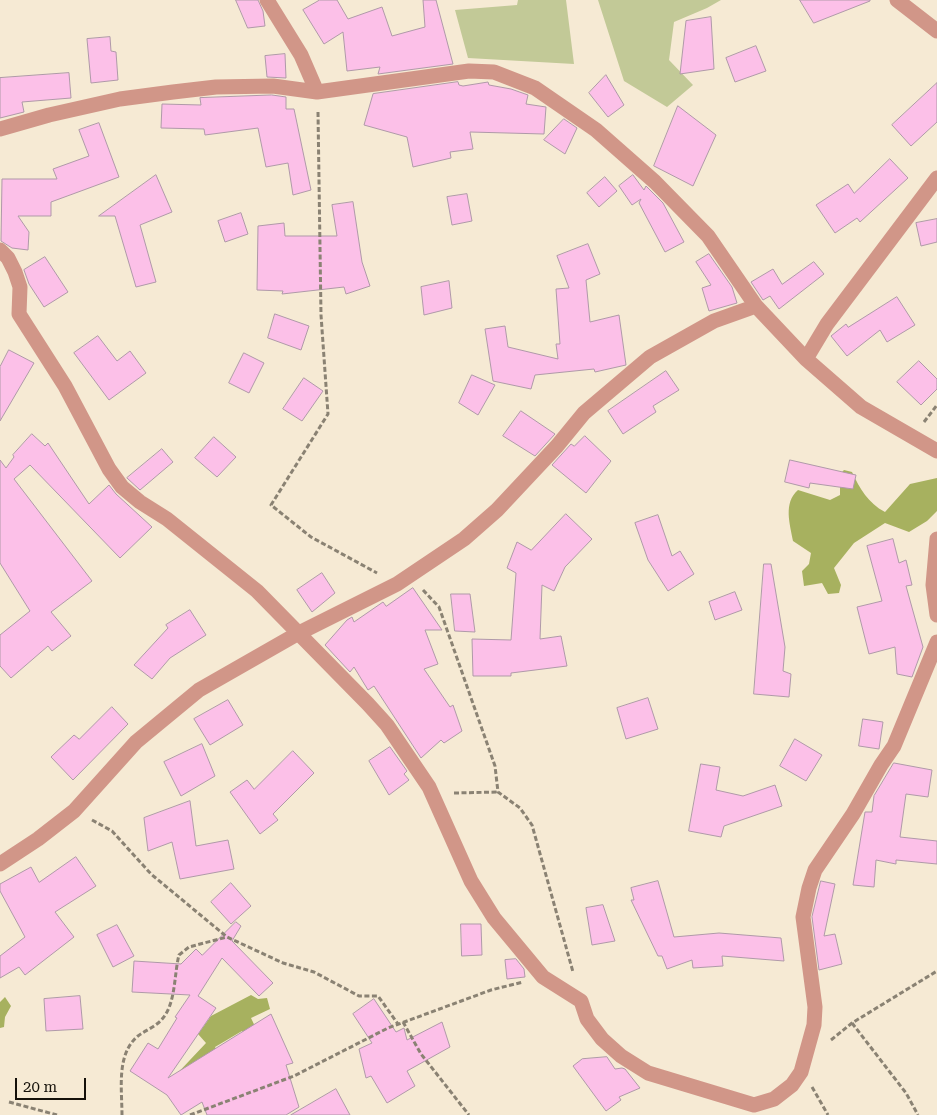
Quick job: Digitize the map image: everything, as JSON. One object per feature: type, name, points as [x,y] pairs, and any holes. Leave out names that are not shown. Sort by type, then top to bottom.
[{"type":"street","points":[[267,0],[301,55],[317,92]]},
{"type":"street","points":[[897,0],[937,31]]},
{"type":"street","points":[[0,129],[49,115],[120,99],[216,87],[273,86],[317,92],[469,71],[494,72],[535,88],[596,130],[655,182],[708,236],[756,306],[806,360],[861,406],[937,451]]},
{"type":"street","points":[[806,360],[827,324],[937,178]]},
{"type":"street","points":[[0,250],[8,258],[20,287],[19,314],[64,386],[109,470],[122,487],[140,502],[167,519],[256,590],[387,726],[429,787],[452,841],[482,900],[544,977],[581,1002],[587,1019],[602,1039],[622,1056],[648,1073],[754,1104],[774,1099],[792,1085],[803,1066],[814,1025],[815,1007],[803,918],[809,888],[815,870],[853,814],[880,765],[894,746],[937,642]]},
{"type":"street","points":[[0,864],[38,839],[74,810],[115,763],[157,723],[200,690],[298,634],[403,580],[464,539],[497,510],[557,446],[584,413],[635,368],[698,329],[756,306]]},
{"type":"street","points":[[937,539],[933,585],[937,615]]},
{"type":"path","points":[[317,92],[321,211],[321,315],[328,414],[271,505],[311,537],[403,580],[440,607],[495,766],[498,792]]},
{"type":"path","points":[[429,787],[456,794],[498,792],[520,808],[532,825],[581,1002]]},
{"type":"path","points":[[74,810],[112,831],[151,874],[227,936],[283,963],[314,972],[359,996],[378,996],[398,1024]]},
{"type":"path","points":[[122,1115],[124,1056],[130,1044],[138,1036],[163,1018],[171,1001],[179,955],[189,948],[227,936]]},
{"type":"path","points":[[828,1115],[803,1066],[852,1023],[937,971]]},
{"type":"path","points":[[190,1115],[294,1076],[398,1024],[491,990],[544,977]]},
{"type":"path","points":[[404,1022],[421,1054],[469,1115]]},
{"type":"path","points":[[852,1023],[906,1094],[918,1115]]},
{"type":"path","points":[[9,1102],[57,1115]]},
{"type":"green space","points":[[518,0],[566,0],[574,64],[468,58],[455,10],[517,5]]},
{"type":"green space","points":[[598,0],[721,0],[674,22],[669,60],[693,85],[667,107],[624,81]]},
{"type":"green space","points":[[844,470],[852,472],[865,495],[885,512],[910,484],[937,478],[937,511],[927,521],[909,532],[885,523],[854,543],[834,568],[841,585],[839,593],[828,594],[822,583],[804,586],[802,571],[809,564],[811,553],[793,541],[789,521],[789,507],[793,495],[798,490],[830,500],[840,495],[840,474]]},
{"type":"green space","points":[[251,995],[258,999],[267,998],[270,1009],[251,1018],[263,1043],[254,1049],[242,1031],[215,1047],[222,1060],[173,1078],[206,1043],[198,1034],[211,1016]]},
{"type":"green space","points":[[5,997],[11,1006],[5,1017],[4,1027],[0,1028],[0,1002]]},
{"type":"building","points":[[236,0],[258,0],[263,11],[265,26],[248,28]]},
{"type":"building","points":[[320,0],[337,0],[348,19],[382,7],[392,36],[425,27],[423,0],[436,0],[453,64],[378,74],[380,67],[347,71],[343,32],[324,44],[303,10]]},
{"type":"building","points":[[800,0],[870,0],[870,1],[814,23]]},
{"type":"building","points":[[711,17],[714,69],[680,74],[686,21]]},
{"type":"building","points":[[110,37],[111,51],[116,52],[118,80],[91,83],[87,39]]},
{"type":"building","points":[[756,46],[766,71],[735,82],[726,58]]},
{"type":"building","points":[[285,54],[286,78],[267,77],[265,56]]},
{"type":"building","points":[[69,73],[71,98],[22,102],[24,112],[0,118],[0,78]]},
{"type":"building","points":[[606,75],[624,105],[608,117],[589,93]]},
{"type":"building","points":[[458,82],[459,85],[463,86],[488,82],[489,85],[511,89],[528,95],[526,104],[546,107],[544,134],[470,132],[473,149],[450,152],[451,158],[413,167],[407,137],[364,125],[373,94]]},
{"type":"building","points":[[937,83],[937,122],[911,146],[892,125]]},
{"type":"building","points":[[272,95],[286,97],[286,109],[294,109],[311,190],[293,195],[288,163],[266,167],[258,128],[205,135],[204,129],[161,128],[162,104],[201,105],[200,98]]},
{"type":"building","points":[[678,106],[716,135],[693,186],[654,166]]},
{"type":"building","points":[[564,119],[577,128],[565,154],[544,140]]},
{"type":"building","points":[[99,123],[119,177],[51,202],[51,216],[18,216],[29,232],[28,250],[12,248],[1,241],[2,179],[57,179],[53,169],[89,156],[79,130]]},
{"type":"building","points":[[890,159],[908,178],[860,222],[857,218],[835,233],[816,205],[848,184],[854,193]]},
{"type":"building","points":[[156,175],[172,212],[140,225],[156,282],[136,287],[115,216],[99,216]]},
{"type":"building","points":[[633,175],[644,190],[646,186],[663,203],[684,242],[665,252],[639,203],[641,199],[632,205],[619,186]]},
{"type":"building","points":[[605,177],[617,191],[599,207],[587,193]]},
{"type":"building","points":[[467,194],[472,221],[452,225],[447,197]]},
{"type":"building","points":[[353,202],[362,262],[370,286],[346,294],[344,287],[282,294],[283,291],[257,290],[258,226],[284,223],[285,236],[337,236],[332,205]]},
{"type":"building","points":[[241,213],[248,234],[225,242],[218,221]]},
{"type":"building","points":[[937,219],[937,242],[921,246],[916,223]]},
{"type":"building","points":[[588,244],[600,274],[586,280],[590,322],[619,315],[626,365],[595,372],[594,369],[535,375],[531,389],[493,381],[485,329],[505,326],[508,347],[558,359],[556,344],[560,344],[556,289],[569,288],[557,256]]},
{"type":"building","points":[[709,254],[732,287],[737,303],[709,311],[702,288],[711,285],[696,262]]},
{"type":"building","points":[[45,257],[68,292],[44,307],[29,284],[24,270]]},
{"type":"building","points":[[814,262],[824,274],[779,309],[770,296],[763,300],[751,282],[773,269],[782,284]]},
{"type":"building","points":[[449,281],[452,308],[424,315],[421,287]]},
{"type":"building","points":[[897,297],[915,325],[887,342],[880,330],[847,356],[831,336],[846,324],[848,327]]},
{"type":"building","points":[[275,314],[309,326],[301,350],[268,338]]},
{"type":"building","points":[[98,336],[117,361],[130,351],[146,373],[109,400],[74,353]]},
{"type":"building","points":[[9,350],[34,363],[0,421],[0,367]]},
{"type":"building","points":[[244,353],[264,363],[249,393],[229,383]]},
{"type":"building","points":[[919,361],[937,379],[937,389],[921,405],[897,382]]},
{"type":"building","points":[[666,371],[679,390],[653,406],[656,412],[623,434],[608,411]]},
{"type":"building","points":[[472,375],[495,385],[478,415],[459,403]]},
{"type":"building","points":[[304,378],[323,391],[302,421],[283,409]]},
{"type":"building","points":[[521,411],[555,434],[535,456],[503,436]]},
{"type":"building","points":[[32,434],[45,446],[48,443],[89,504],[109,485],[116,494],[152,527],[120,558],[30,465],[14,479],[92,581],[51,612],[71,636],[52,651],[48,646],[11,678],[0,666],[0,635],[30,611],[0,563],[0,460],[6,468],[14,457],[13,455]]},
{"type":"building","points":[[585,436],[611,461],[586,493],[552,465],[571,444],[574,446]]},
{"type":"building","points":[[214,437],[236,457],[217,477],[195,458]]},
{"type":"building","points":[[162,449],[173,462],[140,490],[127,478]]},
{"type":"building","points":[[790,460],[856,475],[853,489],[810,483],[809,488],[785,482]]},
{"type":"building","points":[[566,514],[592,539],[565,567],[554,591],[542,585],[540,639],[561,636],[567,666],[511,673],[511,676],[473,676],[472,639],[511,640],[516,573],[507,568],[517,542],[531,550]]},
{"type":"building","points":[[658,515],[672,556],[680,551],[694,574],[668,591],[648,560],[635,523]]},
{"type":"building","points":[[893,539],[899,563],[906,560],[912,585],[906,586],[923,647],[912,677],[897,674],[895,647],[869,654],[857,607],[882,601],[867,546]]},
{"type":"building","points":[[764,564],[771,564],[785,647],[783,671],[791,674],[789,697],[754,694]]},
{"type":"building","points":[[322,573],[335,593],[312,612],[297,590]]},
{"type":"building","points":[[413,588],[442,630],[425,630],[438,664],[424,669],[450,707],[453,705],[462,731],[444,743],[441,740],[421,758],[374,686],[368,690],[354,667],[350,672],[325,645],[347,620],[352,617],[354,622],[383,602],[386,606]]},
{"type":"building","points":[[735,592],[742,610],[715,620],[709,602]]},
{"type":"building","points":[[451,594],[470,594],[475,632],[455,631]]},
{"type":"building","points":[[190,610],[206,635],[170,658],[152,679],[134,665],[168,628],[166,625]]},
{"type":"building","points":[[648,698],[658,729],[626,739],[617,708]]},
{"type":"building","points":[[228,700],[243,725],[210,745],[194,719]]},
{"type":"building","points":[[112,707],[128,724],[73,780],[51,757],[74,735],[79,739]]},
{"type":"building","points":[[863,719],[883,722],[879,749],[859,746]]},
{"type":"building","points":[[795,739],[822,755],[806,781],[780,766]]},
{"type":"building","points":[[202,744],[215,776],[181,796],[164,762]]},
{"type":"building","points":[[390,747],[407,771],[404,774],[409,780],[389,795],[369,761]]},
{"type":"building","points":[[293,751],[314,773],[273,814],[278,820],[260,834],[230,792],[247,780],[254,789]]},
{"type":"building","points":[[894,763],[932,770],[928,797],[906,794],[900,837],[937,841],[937,864],[896,860],[896,864],[876,860],[874,887],[853,885],[865,812],[872,812],[874,796]]},
{"type":"building","points":[[701,764],[720,767],[716,790],[743,796],[775,785],[782,806],[724,826],[721,837],[689,831]]},
{"type":"building","points":[[190,801],[196,846],[228,840],[234,869],[180,879],[172,842],[148,851],[144,818]]},
{"type":"building","points":[[76,857],[96,886],[55,912],[74,937],[25,975],[19,967],[0,978],[0,956],[25,937],[0,891],[0,884],[31,867],[39,882]]},
{"type":"building","points":[[658,881],[674,937],[719,933],[781,938],[784,961],[722,956],[723,966],[693,968],[692,960],[667,969],[662,956],[658,956],[631,900],[634,900],[631,888]]},
{"type":"building","points":[[821,881],[835,884],[824,936],[835,934],[842,964],[819,970],[812,917]]},
{"type":"building","points":[[231,883],[251,906],[231,924],[211,902]]},
{"type":"building","points":[[603,905],[615,941],[592,945],[586,908]]},
{"type":"building","points":[[236,922],[241,926],[232,941],[273,983],[259,996],[222,958],[198,996],[216,1008],[168,1078],[271,1014],[293,1063],[286,1065],[299,1107],[286,1115],[207,1115],[202,1102],[181,1115],[167,1095],[130,1071],[148,1043],[158,1049],[177,1018],[175,1017],[190,995],[132,992],[134,961],[181,964],[196,949],[202,955]]},
{"type":"building","points":[[461,924],[481,924],[482,955],[462,956]]},
{"type":"building","points":[[117,925],[134,956],[113,967],[97,935]]},
{"type":"building","points":[[516,959],[524,969],[525,977],[507,979],[505,960]]},
{"type":"building","points":[[80,996],[83,1029],[46,1031],[44,999]]},
{"type":"building","points":[[374,999],[396,1032],[404,1028],[407,1040],[442,1022],[450,1047],[407,1071],[415,1086],[387,1103],[371,1076],[366,1078],[359,1049],[372,1043],[353,1014]]},
{"type":"building","points":[[607,1057],[615,1069],[625,1069],[640,1088],[619,1097],[621,1100],[606,1111],[573,1066],[582,1059]]},
{"type":"building","points":[[336,1089],[350,1115],[291,1115]]}]
